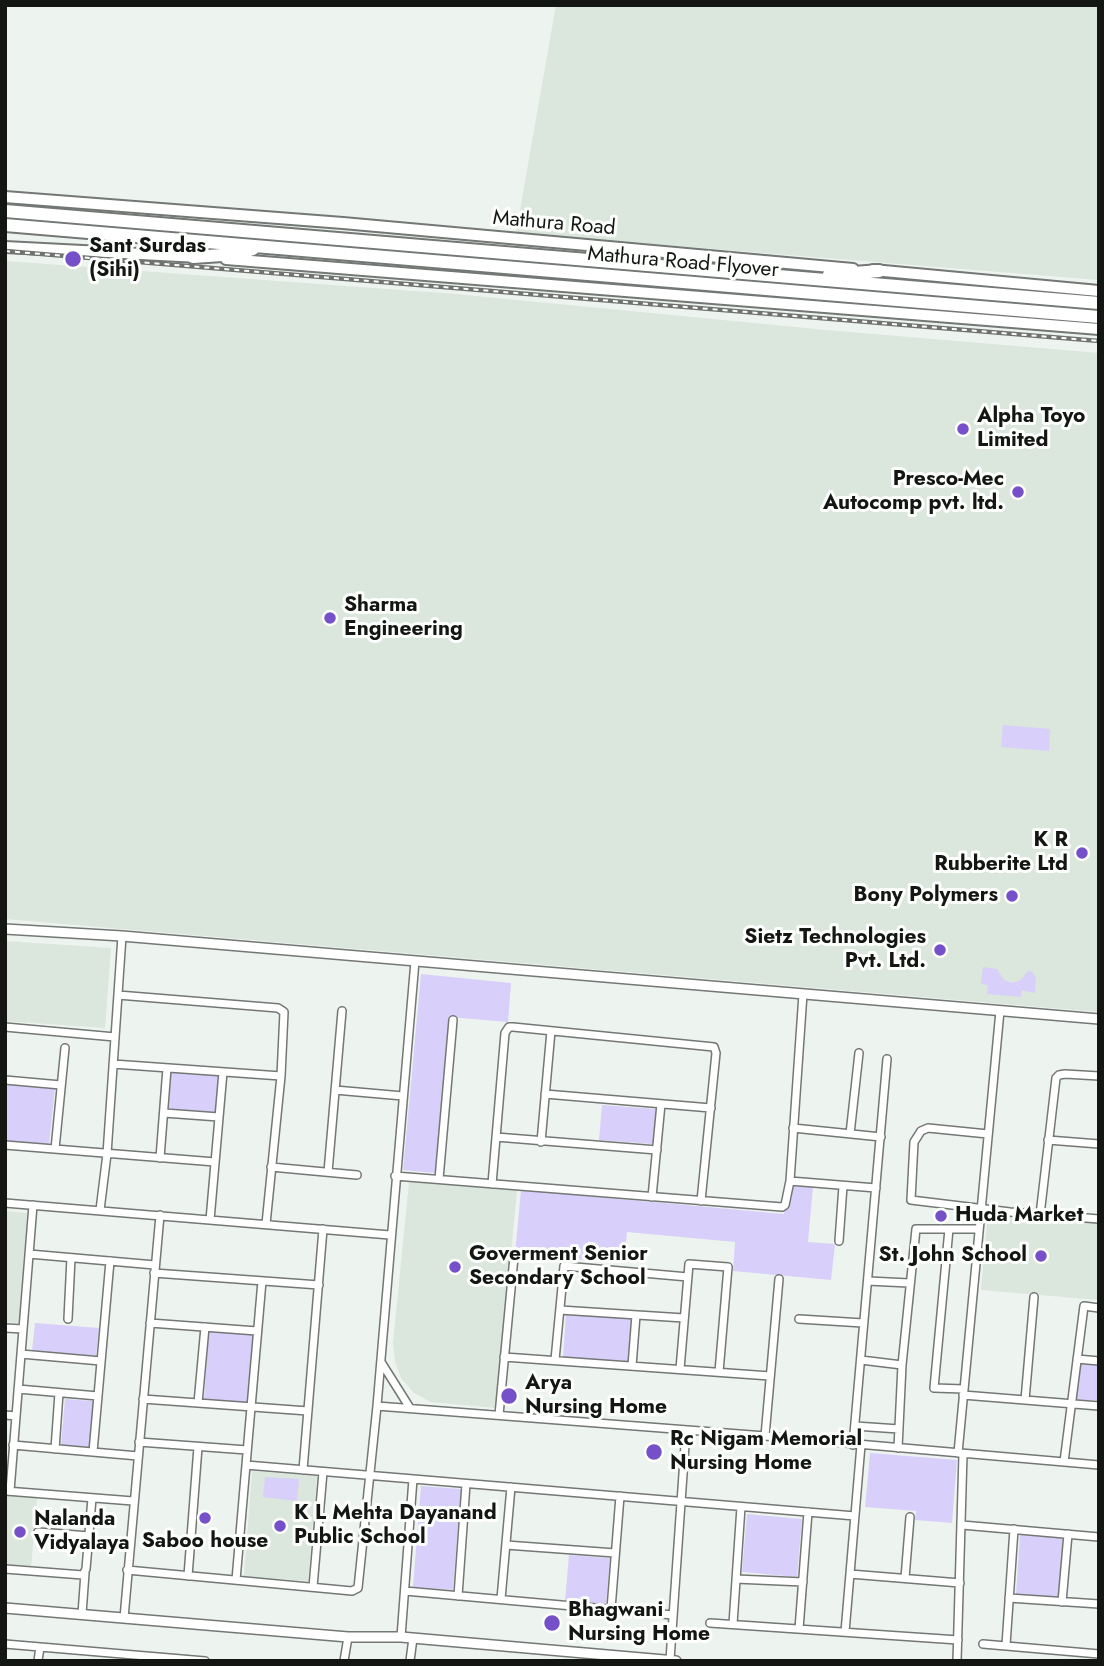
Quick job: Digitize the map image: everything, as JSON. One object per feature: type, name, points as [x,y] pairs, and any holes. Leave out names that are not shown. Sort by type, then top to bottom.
[{"type":"highway","name":"Mathura Road","points":[[5,211],[801,278]]},
{"type":"highway","points":[[5,225],[262,247],[277,262]]},
{"type":"highway","points":[[193,257],[237,254],[262,247]]},
{"type":"highway","name":"Mathura Road Flyover","points":[[262,247],[1099,317]]},
{"type":"highway","points":[[801,278],[879,271]]},
{"type":"highway","name":"Mathura Road Flyover","points":[[801,278],[1099,303]]},
{"type":"main road","name":"Mathura Road","points":[[5,197],[343,223],[1099,291]]},
{"type":"main road","points":[[5,247],[277,262],[1099,329]]},
{"type":"street","points":[[5,929],[122,936],[1099,1019]]},
{"type":"street","points":[[100,1210],[107,1154],[122,936]]},
{"type":"street","points":[[127,1570],[352,1591],[358,1588],[377,1406],[415,961]]},
{"type":"street","points":[[396,1176],[782,1207],[785,1205],[790,1181],[803,994]]},
{"type":"street","points":[[118,995],[282,1009],[285,1018],[281,1076],[266,1224]]},
{"type":"street","points":[[957,1661],[962,1525],[960,1454],[964,1392],[1000,1011]]},
{"type":"street","points":[[328,1172],[342,1012]]},
{"type":"street","points":[[439,1179],[453,1020]]},
{"type":"street","points":[[5,1027],[115,1037]]},
{"type":"street","points":[[492,1184],[507,1029],[513,1027],[714,1047],[716,1053],[701,1200]]},
{"type":"street","points":[[541,1142],[551,1031]]},
{"type":"street","points":[[55,1149],[65,1048]]},
{"type":"street","points":[[850,1134],[859,1053]]},
{"type":"street","points":[[845,1632],[855,1516],[855,1426],[887,1059]]},
{"type":"street","points":[[113,1064],[281,1076]]},
{"type":"street","points":[[160,1158],[167,1068]]},
{"type":"street","points":[[210,1220],[223,1072]]},
{"type":"street","points":[[1040,1215],[1056,1078],[1065,1074],[1099,1076]]},
{"type":"street","points":[[5,1080],[61,1085]]},
{"type":"street","points":[[335,1090],[402,1096]]},
{"type":"street","points":[[545,1094],[711,1108]]},
{"type":"street","points":[[652,1196],[661,1104]]},
{"type":"street","points":[[164,1113],[219,1117]]},
{"type":"street","points":[[793,1128],[881,1137]]},
{"type":"street","points":[[988,1134],[928,1128],[921,1131],[914,1142],[911,1200],[1099,1219]]},
{"type":"street","points":[[496,1137],[656,1150]]},
{"type":"street","points":[[1048,1140],[1099,1144]]},
{"type":"street","points":[[5,1145],[215,1162]]},
{"type":"street","points":[[271,1167],[357,1175]]},
{"type":"street","points":[[790,1181],[876,1188]]},
{"type":"street","points":[[839,1241],[843,1186]]},
{"type":"street","points":[[5,1203],[390,1235]]},
{"type":"street","points":[[33,1205],[16,1416],[7,1491],[134,1501]]},
{"type":"street","points":[[124,1618],[160,1215]]},
{"type":"street","points":[[303,1470],[323,1229]]},
{"type":"street","points":[[898,1448],[901,1365],[916,1229],[979,1229]]},
{"type":"street","points":[[948,1229],[934,1388],[1025,1401],[1099,1406]]},
{"type":"street","points":[[29,1254],[318,1285]]},
{"type":"street","points":[[499,1415],[514,1257]]},
{"type":"street","points":[[68,1319],[71,1258]]},
{"type":"street","points":[[93,1452],[110,1261]]},
{"type":"street","points":[[680,1369],[689,1264],[728,1267],[719,1372]]},
{"type":"street","points":[[555,1360],[564,1266],[688,1277]]},
{"type":"street","points":[[765,1436],[779,1279]]},
{"type":"street","points":[[236,1580],[262,1281]]},
{"type":"street","points":[[867,1281],[908,1283]]},
{"type":"street","points":[[1025,1401],[1034,1297]]},
{"type":"street","points":[[1064,1462],[1084,1306],[1099,1308]]},
{"type":"street","points":[[560,1310],[684,1318]]},
{"type":"street","points":[[632,1366],[636,1315]]},
{"type":"street","points":[[799,1319],[863,1323]]},
{"type":"street","points":[[150,1323],[257,1331]]},
{"type":"street","points":[[198,1403],[205,1327]]},
{"type":"street","points":[[5,1328],[23,1329]]},
{"type":"street","points":[[21,1354],[101,1361]]},
{"type":"street","points":[[504,1357],[770,1376]]},
{"type":"street","points":[[1077,1359],[1099,1361]]},
{"type":"street","points":[[861,1360],[901,1365]]},
{"type":"street","points":[[380,1361],[410,1408]]},
{"type":"street","points":[[18,1390],[98,1396]]},
{"type":"street","points":[[55,1449],[59,1393]]},
{"type":"street","points":[[143,1399],[308,1411]]},
{"type":"street","points":[[377,1406],[1099,1465]]},
{"type":"street","points":[[5,1415],[16,1416]]},
{"type":"street","points":[[855,1426],[899,1429]]},
{"type":"street","points":[[670,1660],[686,1431]]},
{"type":"street","points":[[139,1442],[247,1450]]},
{"type":"street","points":[[13,1446],[138,1456]]},
{"type":"street","points":[[188,1576],[198,1447]]},
{"type":"street","points":[[246,1465],[855,1516]]},
{"type":"street","points":[[313,1587],[323,1472]]},
{"type":"street","points":[[401,1637],[413,1479]]},
{"type":"street","points":[[458,1596],[466,1484]]},
{"type":"street","points":[[501,1599],[511,1487]]},
{"type":"street","points":[[611,1609],[620,1496]]},
{"type":"street","points":[[82,1614],[92,1498]]},
{"type":"street","points":[[733,1624],[741,1507]]},
{"type":"street","points":[[799,1629],[808,1512]]},
{"type":"street","points":[[905,1578],[910,1517]]},
{"type":"street","points":[[962,1525],[1099,1537]]},
{"type":"street","points":[[1006,1645],[1014,1529]]},
{"type":"street","points":[[37,1532],[89,1536]]},
{"type":"street","points":[[1062,1602],[1068,1534]]},
{"type":"street","points":[[506,1545],[615,1553]]},
{"type":"street","points":[[5,1569],[79,1575],[85,1573]]},
{"type":"street","points":[[850,1574],[960,1583]]},
{"type":"street","points":[[736,1579],[803,1583]]},
{"type":"street","points":[[405,1591],[673,1615]]},
{"type":"street","points":[[1009,1598],[1099,1604]]},
{"type":"street","points":[[5,1608],[348,1637],[401,1637],[676,1661]]},
{"type":"street","points":[[710,1623],[958,1640]]},
{"type":"street","points":[[344,1661],[348,1637]]},
{"type":"street","points":[[410,1661],[413,1638]]},
{"type":"street","points":[[5,1644],[205,1661]]},
{"type":"street","points":[[983,1644],[1099,1654]]},
{"type":"street","points":[[38,1661],[40,1647]]},
{"type":"shaded area","points":[[556,5],[1099,5],[1099,280],[516,233]]},
{"type":"shaded area","points":[[5,261],[455,294],[1099,353],[1099,1012],[5,919]]},
{"type":"shaded area","points":[[1003,725],[1050,729],[1049,751],[1001,747]]},
{"type":"shaded area","points":[[5,941],[111,948],[105,1028],[5,1021]]},
{"type":"shaded area","points":[[983,967],[997,969],[1004,980],[1012,983],[1021,980],[1028,971],[1032,972],[1036,978],[1035,993],[1022,990],[1021,997],[987,994],[988,985],[981,984]]},
{"type":"shaded area","points":[[421,974],[511,983],[508,1022],[449,1017],[435,1173],[403,1170]]},
{"type":"shaded area","points":[[171,1071],[220,1074],[217,1113],[169,1110]]},
{"type":"shaded area","points":[[7,1083],[55,1088],[49,1145],[5,1141]]},
{"type":"shaded area","points":[[602,1105],[656,1109],[653,1144],[599,1140]]},
{"type":"shaded area","name":"Goverment Senior Secondary School","points":[[409,1182],[517,1190],[496,1408],[431,1402],[414,1393],[401,1378],[395,1362],[393,1343]]},
{"type":"shaded area","points":[[787,1185],[813,1187],[808,1242],[835,1244],[831,1280],[733,1271],[735,1242],[627,1232],[624,1263],[515,1254],[521,1190],[784,1214]]},
{"type":"shaded area","points":[[5,1211],[27,1213],[19,1323],[5,1322]]},
{"type":"shaded area","name":"St. John School","points":[[988,1213],[1099,1223],[1099,1300],[981,1290]]},
{"type":"shaded area","points":[[566,1314],[631,1319],[628,1362],[563,1358]]},
{"type":"shaded area","points":[[35,1323],[99,1328],[96,1356],[32,1351]]},
{"type":"shaded area","points":[[209,1331],[253,1334],[248,1403],[204,1399]]},
{"type":"shaded area","points":[[1077,1363],[1099,1365],[1099,1401],[1074,1399]]},
{"type":"shaded area","points":[[65,1399],[93,1401],[90,1447],[61,1445]]},
{"type":"shaded area","points":[[870,1453],[957,1460],[952,1523],[915,1520],[916,1511],[865,1507]]},
{"type":"shaded area","name":"K L Mehta Dayanand Public School","points":[[252,1471],[317,1476],[308,1581],[244,1576]]},
{"type":"shaded area","points":[[265,1477],[299,1479],[297,1501],[263,1497]]},
{"type":"shaded area","points":[[421,1486],[461,1489],[453,1590],[413,1587]]},
{"type":"shaded area","name":"Nalanda Vidyalaya","points":[[5,1494],[37,1497],[31,1568],[5,1566]]},
{"type":"shaded area","points":[[747,1514],[802,1519],[797,1577],[742,1572]]},
{"type":"shaded area","points":[[1020,1534],[1063,1537],[1059,1597],[1016,1594]]},
{"type":"shaded area","points":[[569,1555],[610,1558],[606,1604],[565,1601]]},
{"type":"railway","points":[[5,251],[1099,341]]},
{"type":"place","name":"Sant Surdas (Sihi)","points":[[73,259]]},
{"type":"place","name":"Alpha Toyo Limited","points":[[963,429]]},
{"type":"place","name":"Presco-Mec Autocomp pvt. ltd.","points":[[1018,492]]},
{"type":"place","name":"Sharma Engineering","points":[[330,618]]},
{"type":"place","name":"K R Rubberite Ltd","points":[[1082,853]]},
{"type":"place","name":"Bony Polymers","points":[[1012,896]]},
{"type":"place","name":"Sietz Technologies Pvt. Ltd.","points":[[940,950]]},
{"type":"place","name":"Huda Market","points":[[941,1216]]},
{"type":"place","name":"St. John School","points":[[1041,1256]]},
{"type":"place","name":"Goverment Senior Secondary School","points":[[455,1267]]},
{"type":"place","name":"Arya Nursing Home","points":[[509,1396]]},
{"type":"place","name":"Rc Nigam Memorial Nursing Home","points":[[654,1452]]},
{"type":"place","name":"Saboo house","points":[[205,1518]]},
{"type":"place","name":"K L Mehta Dayanand Public School","points":[[280,1526]]},
{"type":"place","name":"Nalanda Vidyalaya","points":[[20,1532]]},
{"type":"place","name":"Bhagwani Nursing Home","points":[[552,1623]]}]
